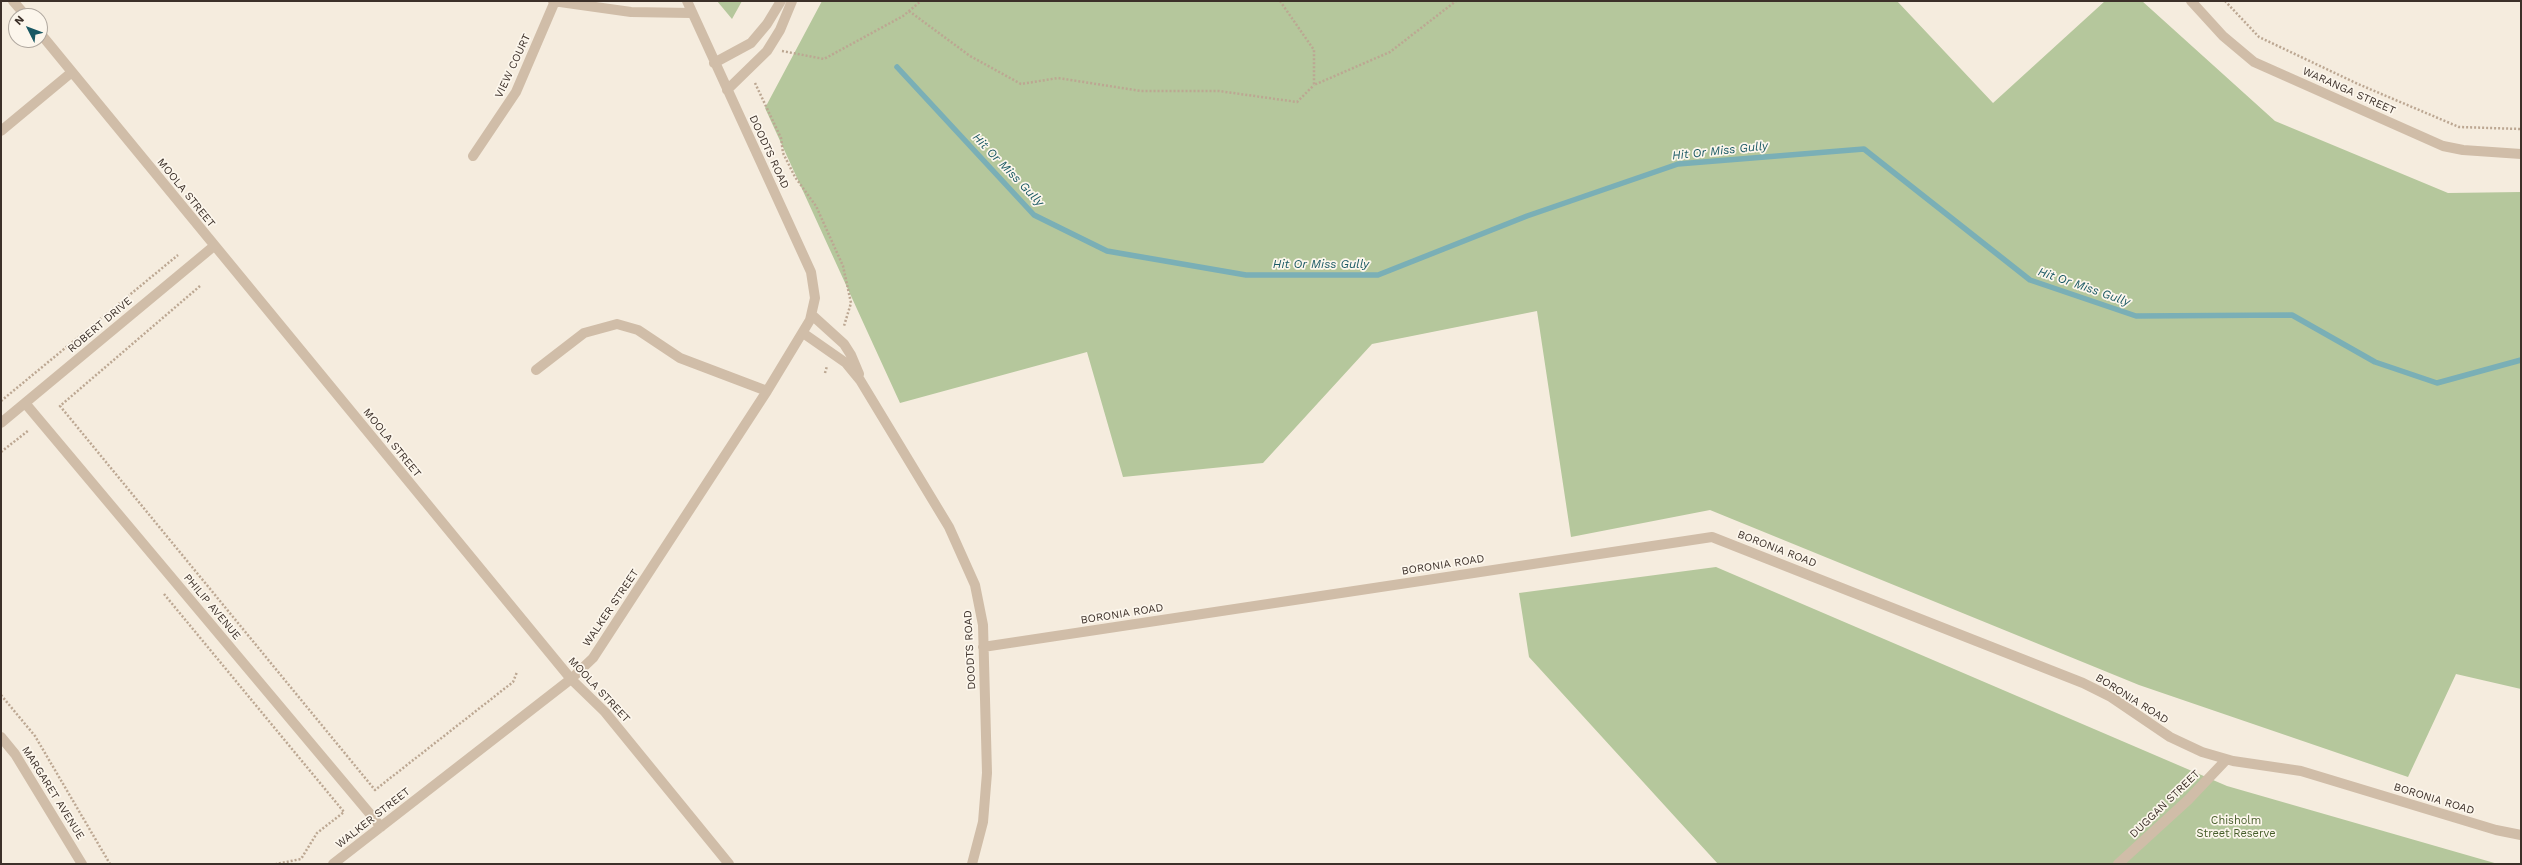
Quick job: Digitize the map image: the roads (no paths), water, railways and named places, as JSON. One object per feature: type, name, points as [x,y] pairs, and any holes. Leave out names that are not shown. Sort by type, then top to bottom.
[{"type":"street","points":[[554,1],[638,13],[691,13]]},
{"type":"street","name":"VIEW COURT","points":[[473,156],[516,92],[554,1]]},
{"type":"street","name":"DOODTS ROAD","points":[[687,1],[714,64],[811,272],[815,290],[812,316],[804,333],[852,369],[939,509],[966,561],[979,601],[984,647],[987,786],[983,822],[972,864]]},
{"type":"street","points":[[714,64],[751,42],[767,24],[781,1]]},
{"type":"street","points":[[727,90],[749,71],[770,47],[780,30],[792,1]]},
{"type":"street","name":"WARANGA STREET","points":[[2191,1],[2231,44],[2254,62],[2443,146],[2463,150],[2521,154]]},
{"type":"street","name":"MOOLA STREET","points":[[48,43],[571,679],[605,712],[729,864]]},
{"type":"street","points":[[1,131],[72,72]]},
{"type":"street","name":"ROBERT DRIVE","points":[[1,423],[214,246]]},
{"type":"street","name":"DOODTS ROAD","points":[[812,316],[839,339],[851,355],[866,390]]},
{"type":"street","points":[[536,370],[584,333],[617,324],[638,330],[680,358],[767,391]]},
{"type":"street","name":"WALKER STREET","points":[[334,864],[571,679],[598,651],[804,333]]},
{"type":"street","name":"PHILIP AVENUE","points":[[25,403],[381,827]]},
{"type":"street","name":"BORONIA ROAD","points":[[984,647],[1712,536],[2084,683],[2111,697],[2177,741],[2226,760],[2301,771],[2496,830],[2521,835]]},
{"type":"street","name":"MARGARET AVENUE","points":[[1,737],[28,774],[82,864]]},
{"type":"street","name":"DUGGAN STREET","points":[[2118,864],[2144,842],[2226,760]]},
{"type":"waterway","name":"Hit Or Miss Gully","points":[[897,67],[1034,215],[1107,251],[1246,275],[1378,275],[1527,216],[1678,164],[1864,149],[2030,280],[2136,316],[2292,315],[2375,362],[2437,383],[2521,360]]},
{"type":"park label","name":"Chisholm Street Reserve","points":[[2236,827]]}]
